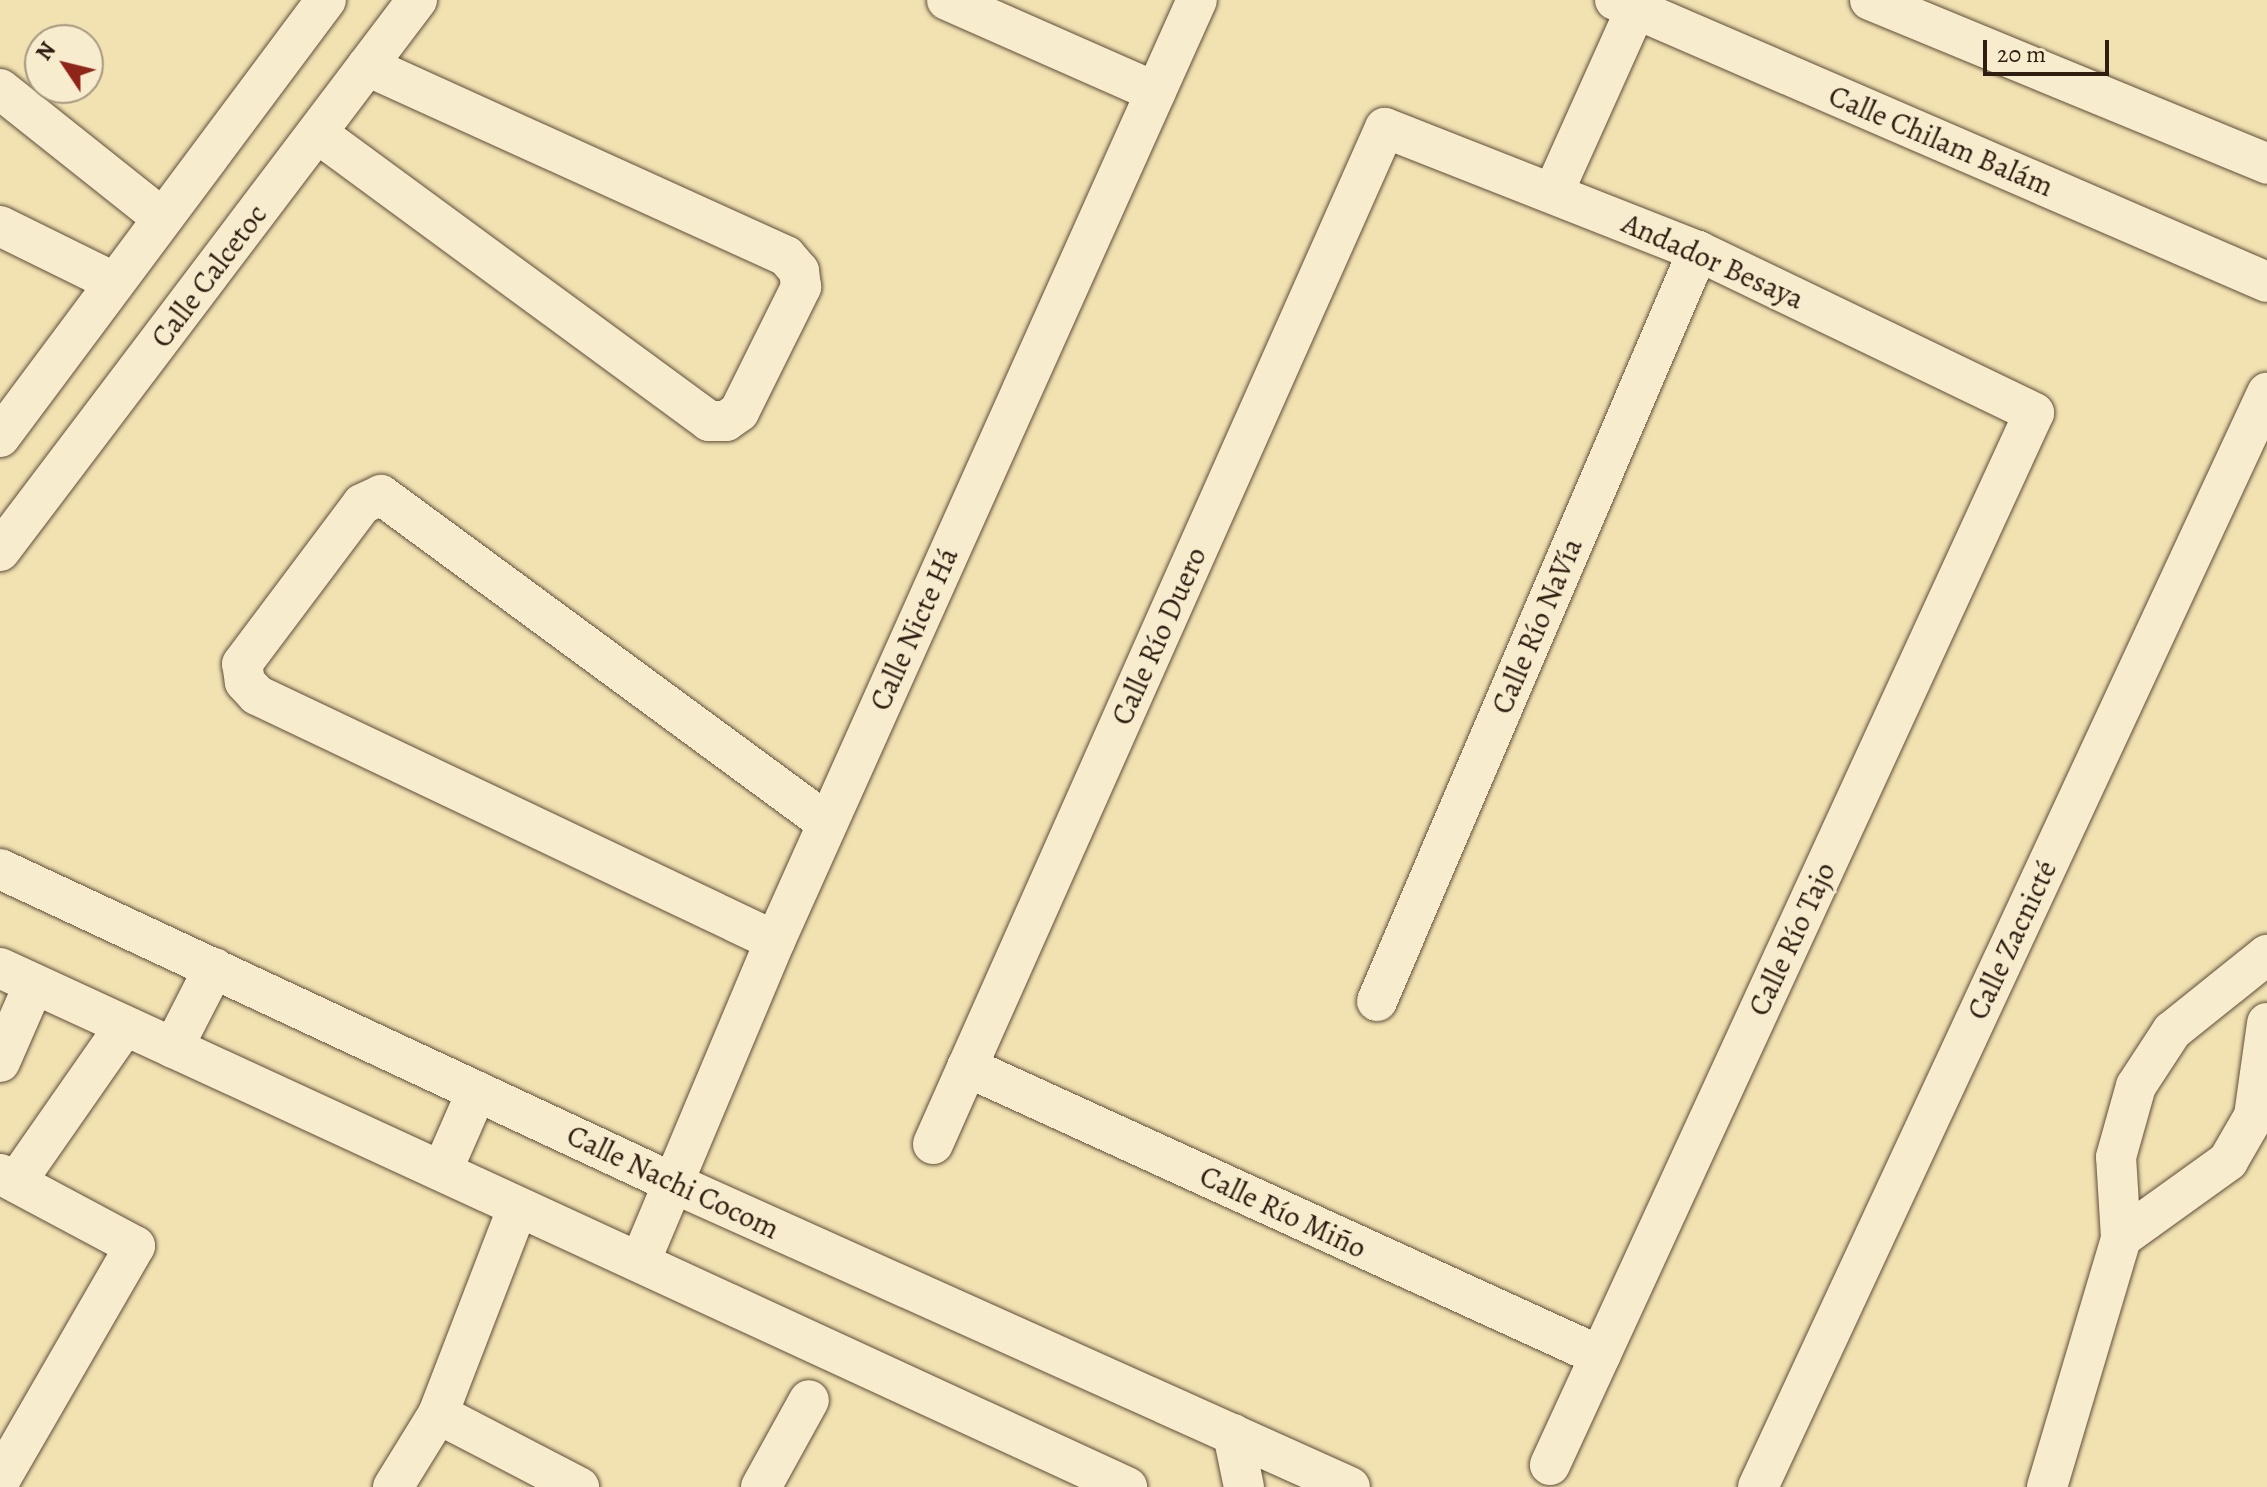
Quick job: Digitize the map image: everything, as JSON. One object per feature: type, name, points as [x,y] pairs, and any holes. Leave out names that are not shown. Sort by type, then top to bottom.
[{"type":"street","points":[[0,437],[326,0]]},
{"type":"street","name":"Calle Calcetoc","points":[[0,551],[417,0]]},
{"type":"street","points":[[947,0],[1156,92]]},
{"type":"street","name":"Calle Nicte Há","points":[[640,1262],[827,823],[1197,0]]},
{"type":"street","points":[[1870,0],[2267,164]]},
{"type":"street","points":[[1554,191],[1630,3]]},
{"type":"street","name":"Calle Chilam Balám","points":[[1630,3],[2267,282]]},
{"type":"street","points":[[317,133],[709,421],[726,421],[739,412],[801,287],[799,271],[786,256],[367,66]]},
{"type":"street","points":[[0,89],[162,218]]},
{"type":"street","name":"Andador Besaya","points":[[1385,128],[1554,191],[1698,251],[2034,413]]},
{"type":"street","name":"Calle Río Duero","points":[[933,1144],[1385,128]]},
{"type":"street","points":[[0,226],[114,282]]},
{"type":"street","name":"Calle Río NaVía","points":[[1377,1001],[1698,251]]},
{"type":"street","name":"Calle Zacnicté","points":[[1758,1487],[2267,393]]},
{"type":"street","name":"Calle Río Tajo","points":[[1550,1465],[2034,413]]},
{"type":"street","points":[[775,941],[257,695],[245,682],[242,664],[362,504],[381,495],[827,823]]},
{"type":"street","name":"Calle Nachi Cocom","points":[[0,869],[673,1183],[1350,1487]]},
{"type":"street","points":[[2047,1487],[2121,1238],[2116,1157],[2136,1086],[2172,1031],[2267,955]]},
{"type":"street","points":[[173,1048],[214,968]]},
{"type":"street","points":[[0,1062],[17,976],[1127,1487]]},
{"type":"street","points":[[2121,1238],[2228,1161],[2254,1116],[2267,1023]]},
{"type":"street","points":[[0,1480],[135,1246],[8,1178],[125,1026]]},
{"type":"street","name":"Calle Río Miño","points":[[967,1067],[1600,1356]]},
{"type":"street","points":[[442,1171],[477,1091]]},
{"type":"street","points":[[393,1487],[438,1414],[518,1207]]},
{"type":"street","points":[[761,1487],[809,1400]]},
{"type":"street","points":[[438,1414],[579,1487]]},
{"type":"street","points":[[1233,1434],[1244,1487]]}]
